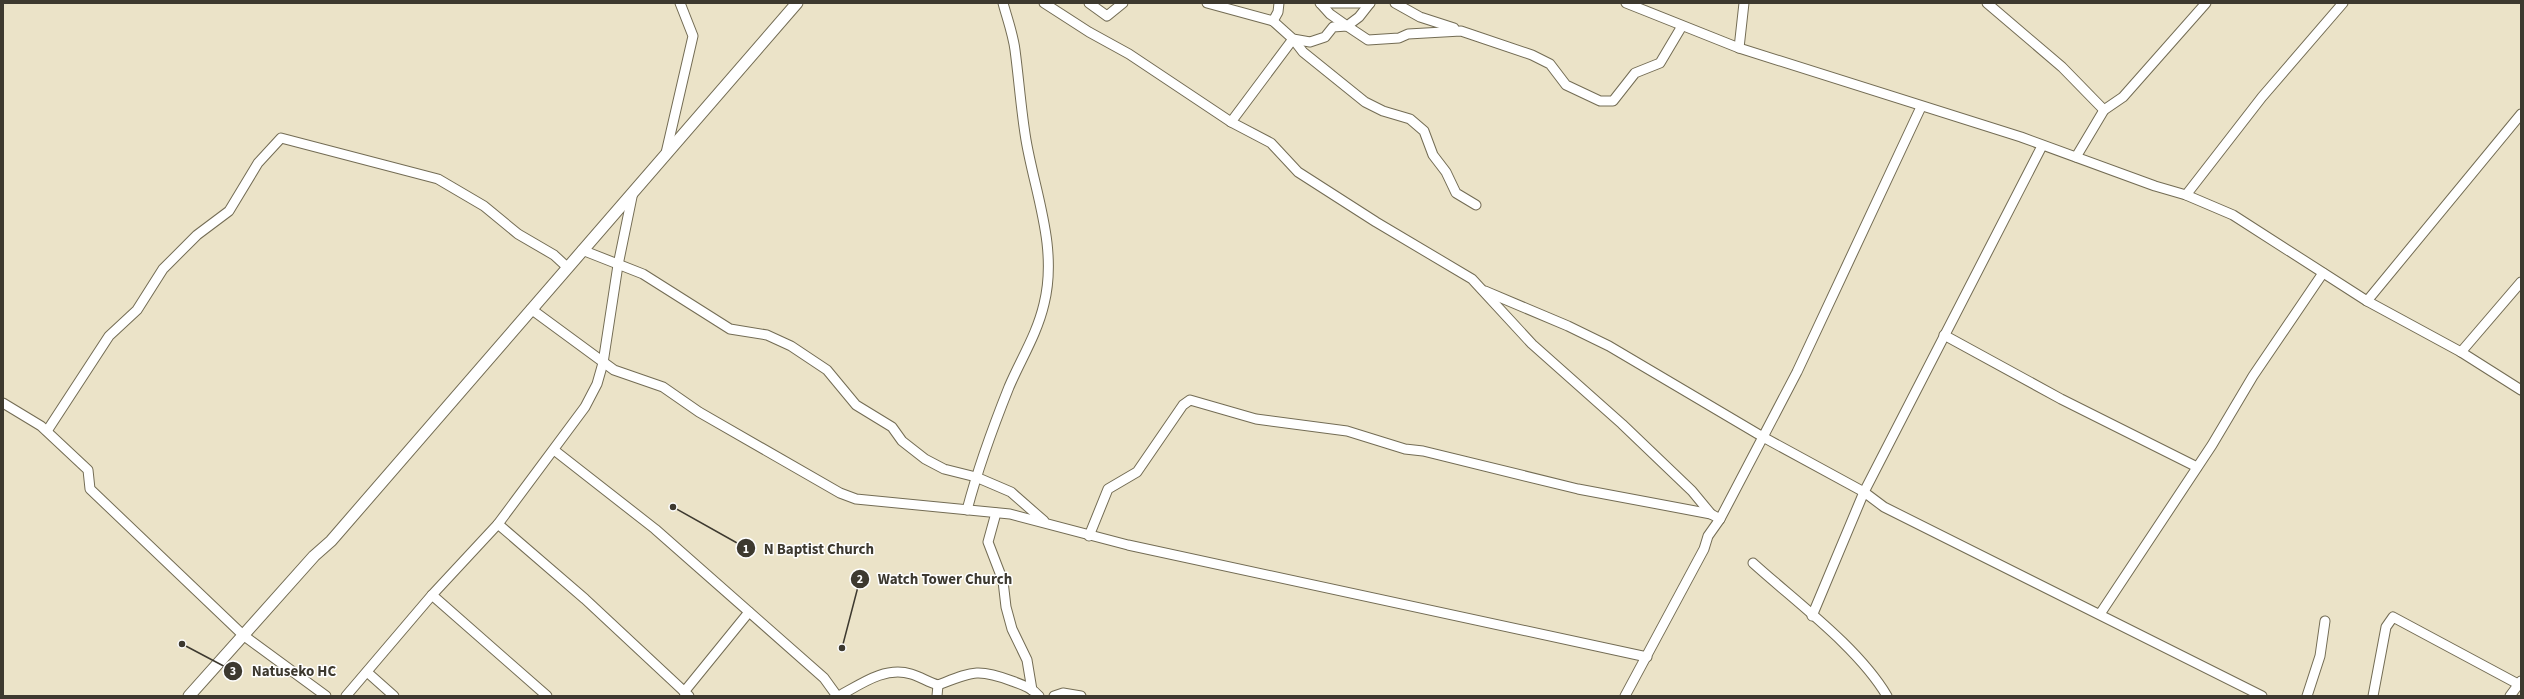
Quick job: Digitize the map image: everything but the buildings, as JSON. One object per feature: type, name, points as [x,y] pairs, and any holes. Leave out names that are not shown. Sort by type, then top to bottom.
[{"type":"street","points":[[666,153],[693,36],[680,3]]},
{"type":"street","points":[[189,696],[314,556],[331,541],[797,3]]},
{"type":"street","points":[[967,510],[976,477],[1009,388],[1032,341],[1045,302],[1047,275],[1046,232],[1018,89],[1015,48],[1003,3]]},
{"type":"street","points":[[1044,3],[1089,32],[1128,54],[1231,122],[1271,143],[1298,172],[1376,222],[1472,279],[1485,291],[1532,344],[1622,424],[1692,491],[1711,514]]},
{"type":"street","points":[[1089,3],[1107,16],[1123,3]]},
{"type":"street","points":[[1207,3],[1273,21],[1293,39],[1303,52],[1360,98],[1383,110],[1410,119],[1424,130],[1433,155],[1446,172],[1456,193],[1476,205]]},
{"type":"street","points":[[1273,21],[1278,12],[1279,3]]},
{"type":"street","points":[[1321,3],[1330,14],[1368,40],[1399,38],[1408,34],[1461,31]]},
{"type":"street","points":[[1321,3],[1370,3]]},
{"type":"street","points":[[1293,39],[1310,42],[1325,37],[1333,27],[1347,26],[1359,17],[1370,3]]},
{"type":"street","points":[[1396,3],[1420,17],[1544,61],[1550,64],[1566,85],[1600,101],[1608,101],[1617,98],[1635,73],[1660,63],[1682,26]]},
{"type":"street","points":[[1626,3],[1739,48],[2076,157],[2155,186],[2186,195],[2233,215],[2273,239],[2367,301],[2461,352],[2521,390]]},
{"type":"street","points":[[1739,48],[1744,3]]},
{"type":"street","points":[[1987,3],[2062,67],[2104,110]]},
{"type":"street","points":[[2076,157],[2104,110],[2123,97],[2206,3]]},
{"type":"street","points":[[2186,195],[2262,97],[2344,3]]},
{"type":"street","points":[[1231,122],[1293,39]]},
{"type":"street","points":[[1625,696],[1647,657],[1708,536],[1720,519],[1763,437],[1832,300],[1921,107]]},
{"type":"street","points":[[2367,301],[2521,114]]},
{"type":"street","points":[[47,431],[109,336],[137,310],[163,269],[197,235],[229,211],[258,163],[281,138],[438,179],[484,206],[518,234],[554,255],[568,267]]},
{"type":"street","points":[[1812,616],[1864,492],[2042,146]]},
{"type":"street","points":[[346,696],[432,596],[498,524],[585,408],[597,384],[603,363],[618,265],[634,191]]},
{"type":"street","points":[[582,250],[643,274],[730,329],[767,335],[791,346],[827,370],[856,405],[892,427],[902,441],[925,458],[944,469],[976,477],[1011,492],[1046,523]]},
{"type":"street","points":[[2100,614],[2197,467],[2254,376],[2323,273]]},
{"type":"street","points":[[2461,352],[2521,282]]},
{"type":"street","points":[[1485,291],[1568,326],[1609,346],[1763,437],[1864,492],[1884,507],[2262,696]]},
{"type":"street","points":[[531,309],[603,363],[625,375],[663,387],[699,412],[840,493],[856,499],[996,513],[1046,523],[1089,536],[1647,657]]},
{"type":"street","points":[[1944,335],[2061,400],[2197,467]]},
{"type":"street","points":[[1089,536],[1108,489],[1137,472],[1183,405],[1190,400],[1256,419],[1347,431],[1405,449],[1423,451],[1578,489],[1711,514],[1720,519]]},
{"type":"street","points":[[3,402],[47,431],[88,470],[90,489],[242,635],[326,696]]},
{"type":"street","points":[[554,450],[656,529],[824,678],[838,696],[876,676],[896,672],[911,674],[938,685],[964,674],[985,672],[1032,690],[1040,696]]},
{"type":"street","points":[[996,513],[988,542],[1003,581],[1006,607],[1012,629],[1027,660],[1032,690]]},
{"type":"street","points":[[498,524],[585,599],[687,694],[749,612]]},
{"type":"street","points":[[1753,563],[1836,636],[1873,675],[1887,696]]},
{"type":"street","points":[[432,596],[547,696]]},
{"type":"street","points":[[2373,696],[2386,627],[2393,617],[2520,683],[2510,696]]},
{"type":"street","points":[[2307,696],[2320,656],[2325,621]]},
{"type":"street","points":[[367,672],[394,696]]},
{"type":"street","points":[[937,696],[938,685]]},
{"type":"street","points":[[1054,696],[1063,693],[1081,696]]},
{"type":"place","name":"N Baptist Church","points":[[673,507]]},
{"type":"place","name":"Natuseko HC","points":[[182,644]]},
{"type":"place","name":"Watch Tower Church","points":[[842,648]]}]
